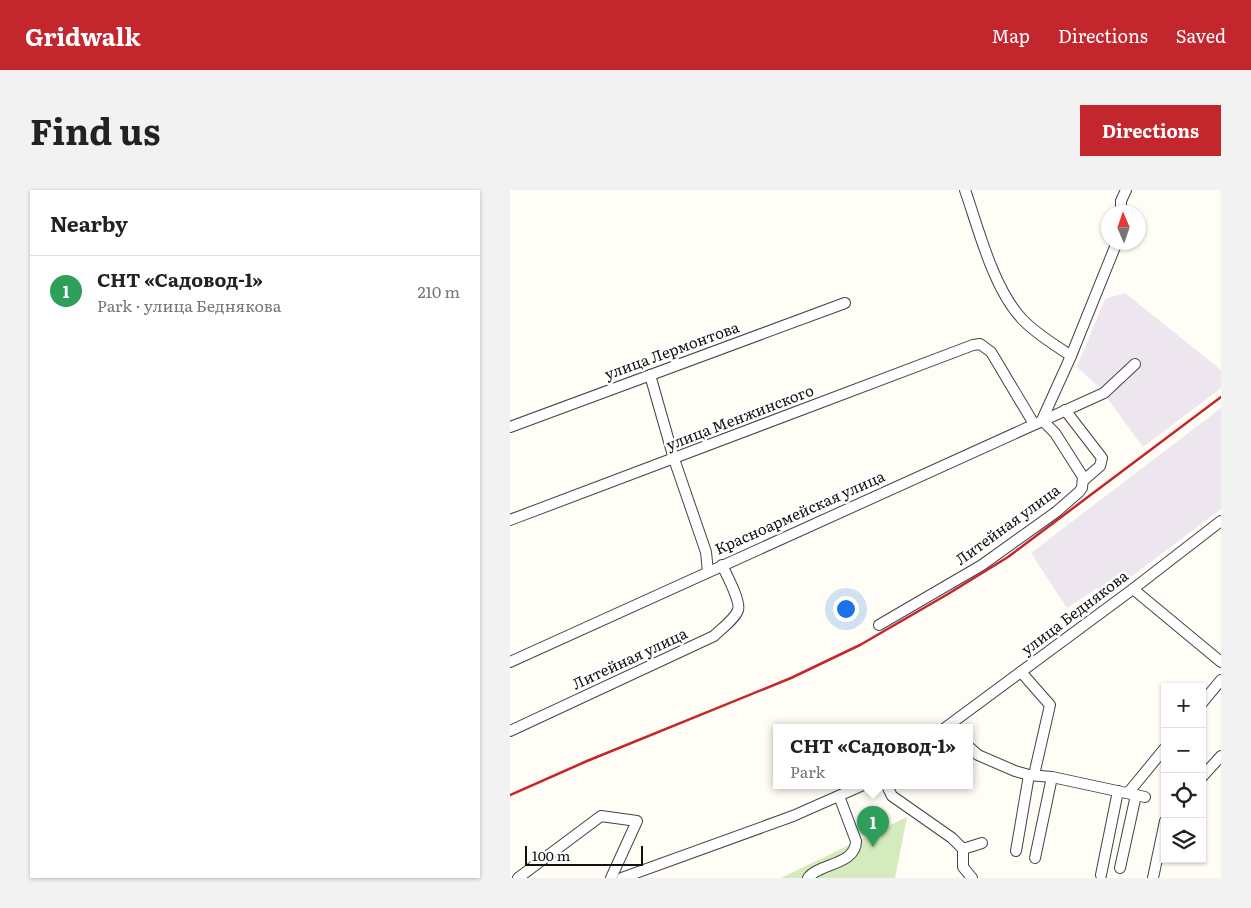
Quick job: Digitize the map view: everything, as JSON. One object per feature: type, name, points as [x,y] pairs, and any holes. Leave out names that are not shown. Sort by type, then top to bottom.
[{"type":"street","points":[[965,190],[999,286],[1010,306],[1030,327],[1071,356]]},
{"type":"street","points":[[1121,205],[1126,190]]},
{"type":"street","points":[[1084,480],[1055,433],[1038,422],[1071,356],[1114,250]]},
{"type":"street","name":"улица Лермонтова","points":[[510,427],[845,303]]},
{"type":"street","name":"улица Менжинского","points":[[510,520],[973,345],[980,344],[991,352],[1038,422]]},
{"type":"street","name":"Красноармейская улица","points":[[510,662],[1104,393],[1135,364]]},
{"type":"street","points":[[650,374],[674,459],[706,552],[708,572]]},
{"type":"street","name":"Литейная улица","points":[[879,625],[982,565],[1056,512],[1079,492],[1084,480],[1100,466],[1102,458],[1065,410]]},
{"type":"street","name":"улица Беднякова","points":[[952,724],[1221,521]]},
{"type":"street","name":"Литейная улица","points":[[510,731],[714,636],[734,616],[738,609],[738,602],[722,566]]},
{"type":"street","points":[[1133,589],[1221,662]]},
{"type":"street","points":[[1016,852],[1032,775],[1050,705],[1021,672]]},
{"type":"street","points":[[1206,698],[1221,680]]},
{"type":"street","points":[[973,751],[978,755],[1015,771],[1132,794]]},
{"type":"street","points":[[1101,875],[1132,794],[1161,754]]},
{"type":"street","points":[[1206,773],[1221,756]]},
{"type":"street","points":[[1036,858],[1052,777]]},
{"type":"street","points":[[622,878],[793,816],[854,789]]},
{"type":"street","points":[[888,789],[892,796],[952,838],[964,849]]},
{"type":"street","points":[[1120,868],[1132,794]]},
{"type":"street","points":[[808,878],[814,872],[843,860],[850,855],[856,846],[856,841],[839,796]]},
{"type":"street","points":[[518,878],[601,816],[638,821],[611,878]]},
{"type":"street","points":[[1153,878],[1161,840]]},
{"type":"street","points":[[964,849],[982,843]]},
{"type":"street","points":[[964,849],[963,868],[972,878]]},
{"type":"shaded area","points":[[1125,293],[1221,370],[1221,388],[1143,447],[1099,387],[1077,367],[1105,299]]},
{"type":"shaded area","points":[[1221,408],[1221,509],[1123,583],[1119,581],[1102,593],[1097,588],[1067,608],[1031,553]]},
{"type":"green space","points":[[907,817],[895,878],[781,878]]},
{"type":"railway","points":[[510,795],[587,761],[791,678],[860,645],[1008,557],[1221,397]]},
{"type":"place","name":"СНТ «Садовод-1»","points":[[873,847]]}]
